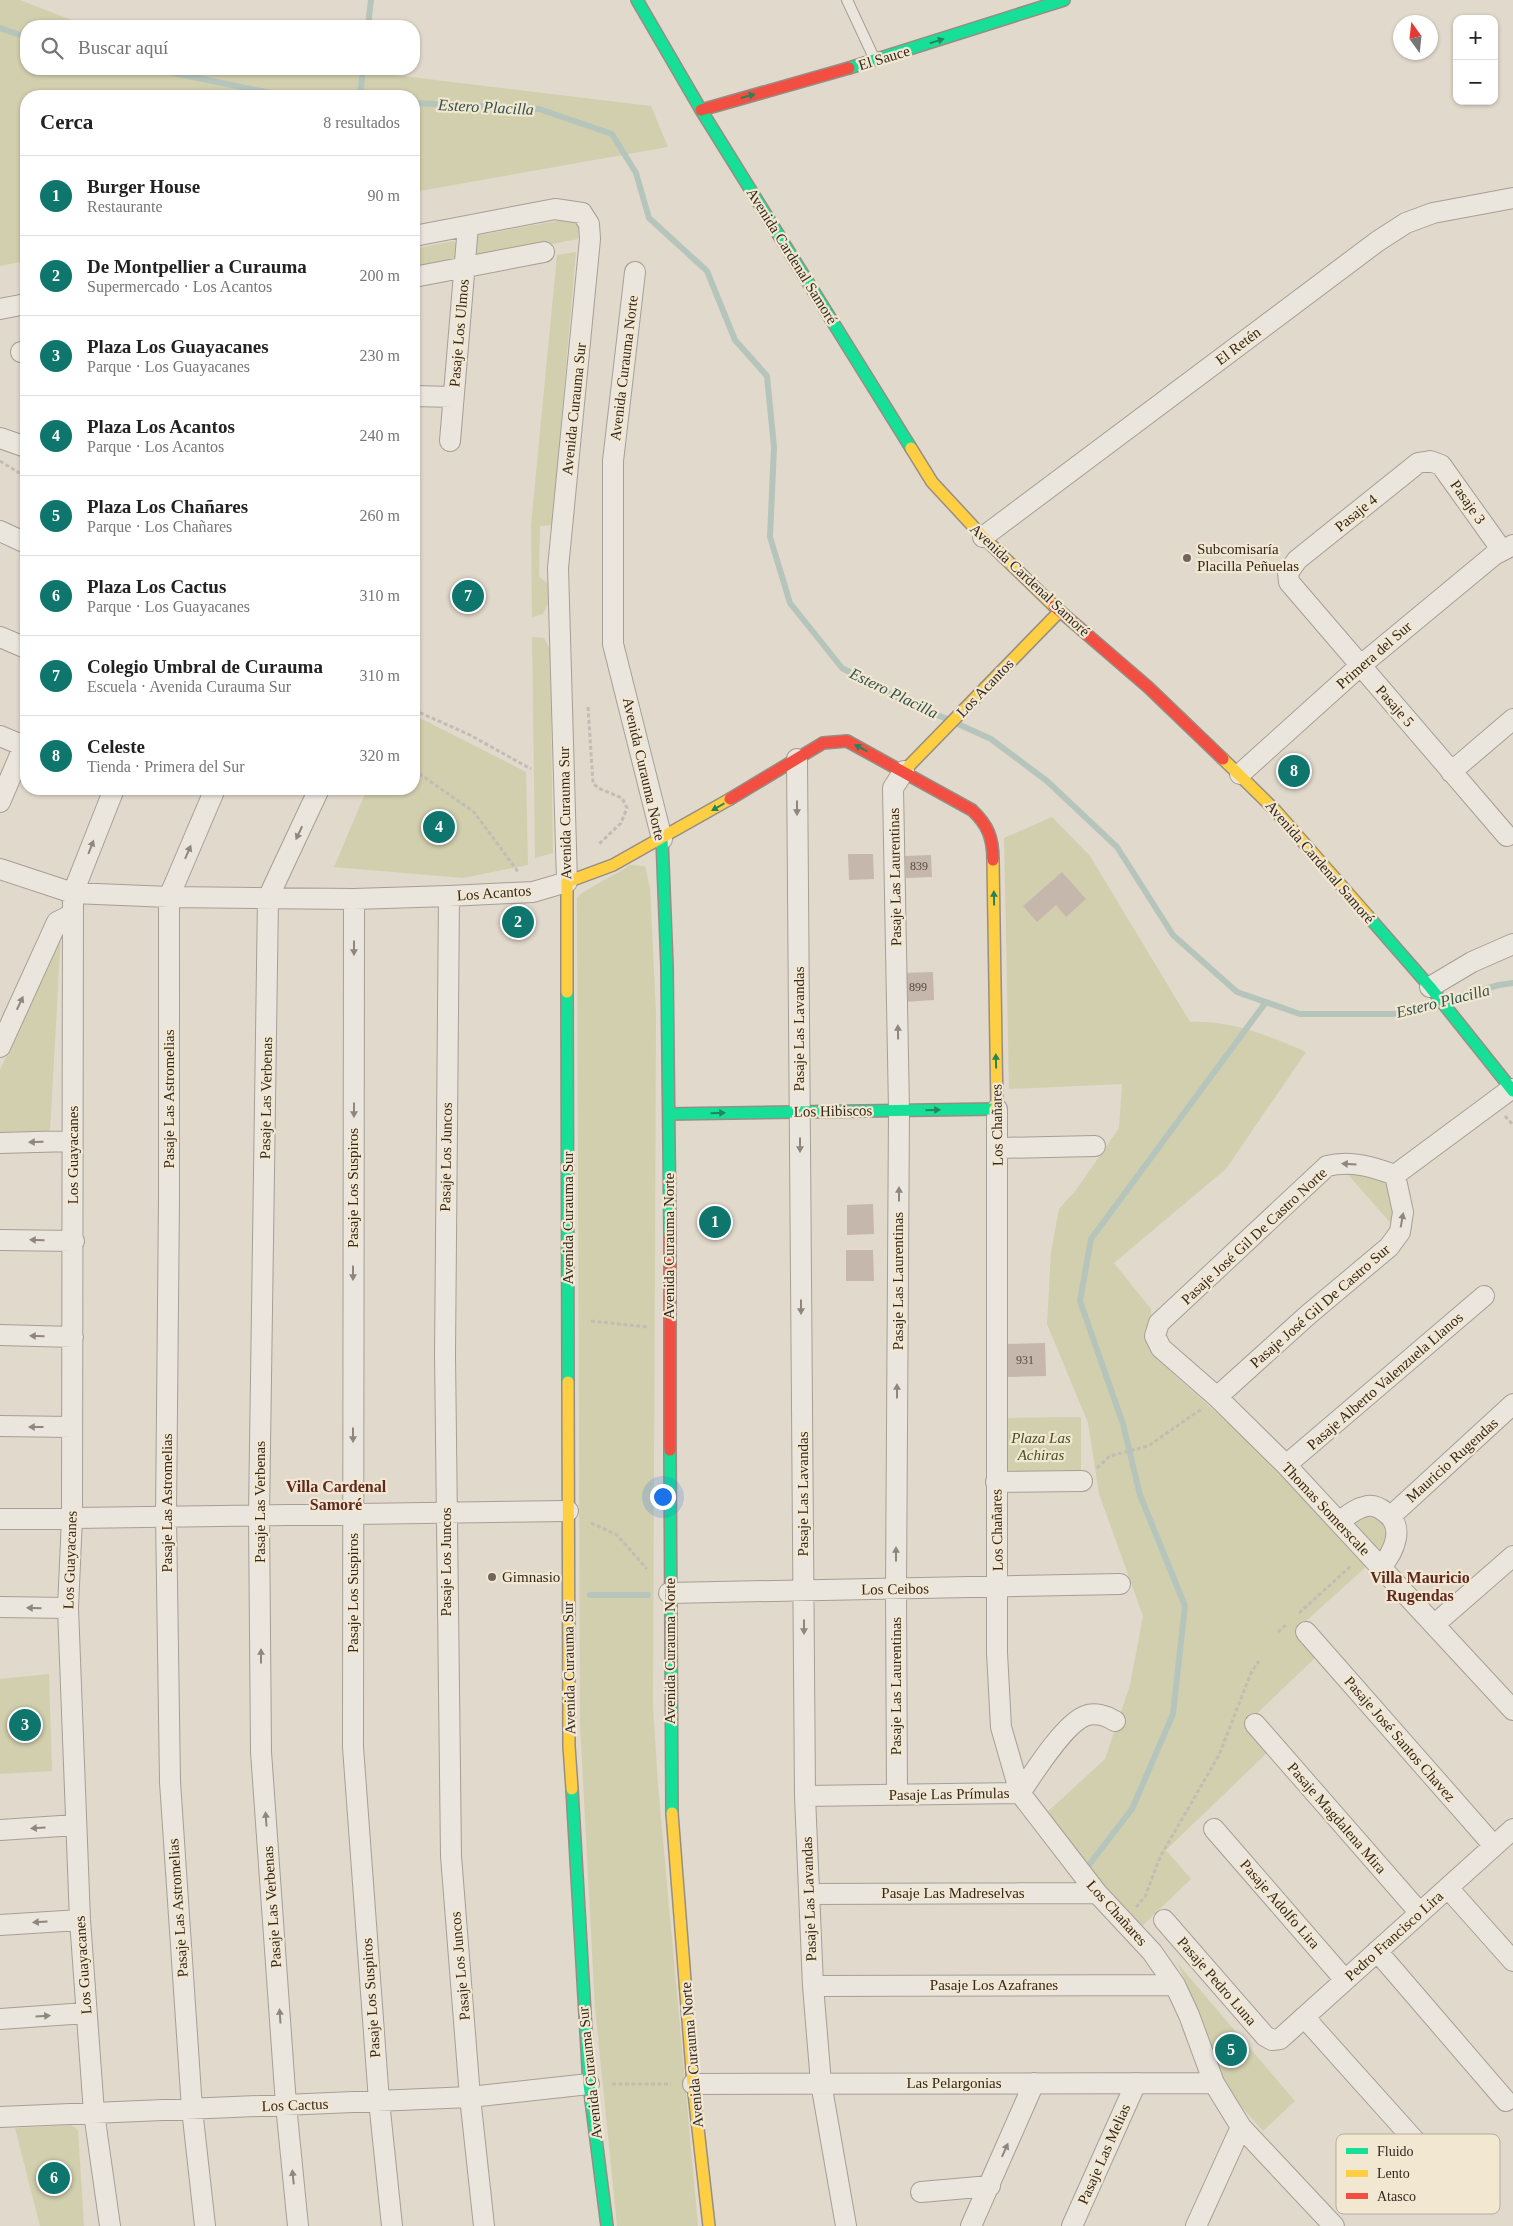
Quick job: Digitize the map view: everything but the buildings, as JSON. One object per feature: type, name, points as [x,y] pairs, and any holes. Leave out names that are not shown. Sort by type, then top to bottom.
[{"type":"street","name":"Avenida Cardenal Samoré","points":[[637,0],[701,110],[932,482],[982,538],[1060,611],[1148,687],[1240,774],[1275,810],[1430,987],[1512,1090]]},
{"type":"street","name":"El Sauce","points":[[701,110],[875,61],[1064,0]]},
{"type":"street","name":"El Retén","points":[[982,538],[1378,241],[1406,223],[1433,212],[1513,198]]},
{"type":"street","name":"Avenida Curauma Sur","points":[[468,226],[555,209],[582,212],[589,224],[590,239],[558,568],[567,882],[570,1746],[589,2084],[607,2226]]},
{"type":"street","points":[[420,235],[468,226]]},
{"type":"street","name":"Pasaje Los Ulmos","points":[[450,440],[468,226]]},
{"type":"street","points":[[420,276],[544,252]]},
{"type":"street","name":"Avenida Curauma Norte","points":[[635,272],[613,461],[613,644],[662,839],[667,966],[669,1114],[669,1594],[672,1833],[694,2084],[709,2226]]},
{"type":"street","points":[[420,396],[453,397]]},
{"type":"street","points":[[0,438],[20,445]]},
{"type":"street","name":"Pasaje 3","points":[[1430,461],[1442,465],[1507,547]]},
{"type":"street","name":"Pasaje 4","points":[[1288,573],[1297,560],[1418,464],[1430,461]]},
{"type":"street","points":[[0,531],[20,539]]},
{"type":"street","name":"Primera del Sur","points":[[1240,774],[1360,666],[1507,547]]},
{"type":"street","name":"Pasaje 5","points":[[1288,573],[1289,582],[1507,836]]},
{"type":"street","name":"Los Acantos","points":[[0,869],[73,893],[169,897],[354,899],[532,892],[605,868],[662,839],[823,743],[847,741],[904,771],[1060,611]]},
{"type":"street","points":[[0,636],[20,645]]},
{"type":"street","points":[[1451,772],[1513,719]]},
{"type":"street","points":[[0,736],[20,742]]},
{"type":"street","points":[[0,802],[20,756]]},
{"type":"street","name":"Pasaje Las Lavandas","points":[[797,759],[805,1796],[813,1986],[821,2083],[846,2226]]},
{"type":"street","name":"Los Chañares","points":[[904,771],[972,810],[986,823],[993,848],[998,1148],[996,1482],[1001,1727],[1020,1793],[1097,1893],[1152,1952],[1175,1985],[1189,2015],[1214,2083],[1242,2127],[1314,2218],[1334,2226]]},
{"type":"street","name":"Pasaje Las Laurentinas","points":[[897,1795],[896,1589],[899,1110],[893,788],[904,771]]},
{"type":"street","points":[[73,893],[112,795]]},
{"type":"street","name":"Pasaje Las Astromelias","points":[[205,2226],[192,2109],[170,1782],[166,1516],[169,897],[212,795]]},
{"type":"street","name":"Pasaje Las Verbenas","points":[[298,2226],[286,2105],[261,1752],[260,1515],[268,898],[316,795]]},
{"type":"street","name":"Los Guayacanes","points":[[73,893],[72,1141],[74,1241],[72,1518],[68,1608],[80,1920],[86,2014],[94,2113],[110,2226]]},
{"type":"street","name":"Pasaje Los Juncos","points":[[449,896],[444,1354],[451,1856],[470,2097],[484,2226]]},
{"type":"street","name":"Pasaje Los Suspiros","points":[[354,899],[353,1747],[379,2101],[392,2226]]},
{"type":"street","points":[[0,1047],[57,922],[73,914]]},
{"type":"street","points":[[1430,987],[1472,962],[1513,944]]},
{"type":"street","points":[[1395,1175],[1512,1090]]},
{"type":"street","name":"Los Hibiscos","points":[[669,1114],[997,1109]]},
{"type":"street","points":[[0,1142],[72,1141]]},
{"type":"street","points":[[998,1148],[1095,1146]]},
{"type":"street","name":"Pasaje José Gil De Castro Norte","points":[[1155,1336],[1160,1323],[1327,1166],[1339,1163],[1368,1165],[1395,1175]]},
{"type":"street","name":"Pasaje José Gil De Castro Sur","points":[[1217,1398],[1309,1314],[1389,1246],[1400,1232],[1403,1212],[1395,1175]]},
{"type":"street","points":[[0,1240],[74,1241]]},
{"type":"street","name":"Pasaje Alberto Valenzuela Llanos","points":[[1286,1465],[1484,1296]]},
{"type":"street","points":[[0,1336],[73,1337]]},
{"type":"street","name":"Thomas Somerscale","points":[[1155,1336],[1161,1348],[1217,1398],[1286,1465],[1435,1624],[1509,1698]]},
{"type":"street","name":"Mauricio Rugendas","points":[[1390,1516],[1513,1404]]},
{"type":"street","points":[[0,1426],[72,1427]]},
{"type":"street","points":[[996,1482],[1082,1481]]},
{"type":"street","points":[[1339,1522],[1356,1510],[1369,1506],[1381,1509],[1390,1516],[1396,1527],[1395,1542],[1391,1556],[1381,1567]]},
{"type":"street","points":[[0,1518],[568,1511]]},
{"type":"street","points":[[1435,1624],[1513,1556]]},
{"type":"street","name":"Los Ceibos","points":[[669,1594],[1120,1584]]},
{"type":"street","points":[[0,1607],[68,1608]]},
{"type":"street","name":"Pasaje José Santos Chavez","points":[[1306,1632],[1494,1846]]},
{"type":"street","name":"Pasaje Las Prímulas","points":[[805,1796],[1020,1793],[1044,1758],[1072,1725],[1086,1715],[1104,1715],[1115,1721]]},
{"type":"street","name":"Pasaje Magdalena Mira","points":[[1255,1724],[1420,1913]]},
{"type":"street","points":[[0,1830],[76,1825]]},
{"type":"street","name":"Pasaje Adolfo Lira","points":[[1214,1829],[1345,1980]]},
{"type":"street","name":"Pedro Francisco Lira","points":[[1272,2040],[1280,2038],[1513,1829]]},
{"type":"street","points":[[1448,1888],[1513,1962]]},
{"type":"street","name":"Pasaje Las Madreselvas","points":[[810,1894],[1097,1893]]},
{"type":"street","points":[[0,1925],[80,1920]]},
{"type":"street","name":"Pasaje Pedro Luna","points":[[1164,1920],[1265,2036],[1272,2040]]},
{"type":"street","points":[[1377,1951],[1506,2101]]},
{"type":"street","name":"Pasaje Los Azafranes","points":[[813,1986],[1175,1985]]},
{"type":"street","points":[[0,2019],[86,2014]]},
{"type":"street","points":[[1304,2016],[1409,2134]]},
{"type":"street","points":[[970,2226],[990,2186],[1034,2083]]},
{"type":"street","name":"Pasaje Las Melias","points":[[1072,2226],[1136,2083]]},
{"type":"street","name":"Las Pelargonias","points":[[694,2084],[1214,2083]]},
{"type":"street","name":"Los Cactus","points":[[0,2116],[470,2097],[589,2084]]},
{"type":"street","points":[[1196,2226],[1242,2127]]},
{"type":"street","points":[[921,2192],[990,2186]]},
{"type":"lane","points":[[846,0],[875,61]]},
{"type":"path","points":[[0,461],[20,473]]},
{"type":"path","points":[[588,707],[593,783],[598,788],[622,798],[626,808],[621,823],[598,846]]},
{"type":"path","points":[[420,713],[470,735],[531,769]]},
{"type":"path","points":[[420,774],[474,812],[532,892]]},
{"type":"path","points":[[568,1318],[669,1329]]},
{"type":"path","points":[[1110,1456],[1148,1446],[1217,1398]]},
{"type":"path","points":[[568,1511],[617,1535],[669,1594]]},
{"type":"path","points":[[1278,1632],[1367,1552]]},
{"type":"path","points":[[1124,1921],[1145,1897],[1160,1857],[1219,1755],[1251,1673],[1259,1661]]},
{"type":"path","points":[[589,2084],[694,2084]]},
{"type":"green space","points":[[0,0],[20,0],[72,20],[20,20],[20,75],[395,75],[651,106],[668,147],[420,191],[420,90],[20,90],[20,262],[0,266]]},
{"type":"green space","points":[[573,218],[579,223],[578,239],[473,259],[474,241],[479,235]]},
{"type":"green space","points":[[453,241],[458,244],[457,262],[420,269],[420,248]]},
{"type":"green space","points":[[576,252],[552,525],[540,526],[539,577],[549,584],[549,602],[543,614],[532,617],[531,525],[557,255]]},
{"type":"green space","points":[[532,637],[544,638],[550,649],[553,853],[535,858]]},
{"type":"green space","points":[[420,718],[526,772],[528,865],[463,878],[334,867],[364,795],[420,795]]},
{"type":"green space","points":[[1052,817],[1090,856],[1190,1022],[1235,1026],[1278,1040],[1306,1052],[1226,1169],[1114,1263],[1151,1309],[1152,1337],[1156,1354],[1170,1371],[1280,1469],[1367,1566],[1295,1631],[1317,1656],[1244,1726],[1267,1753],[1166,1850],[1191,1879],[1137,1931],[1043,1816],[1105,1759],[1130,1685],[1143,1616],[1099,1494],[1088,1423],[1047,1324],[1051,1252],[1059,1209],[1076,1190],[1119,1128],[1122,1084],[1009,1089],[1004,838]]},
{"type":"green space","points":[[630,865],[645,866],[650,888],[656,1014],[653,1705],[658,1785],[698,2226],[617,2226],[595,2008],[580,1724],[577,898],[587,890]]},
{"type":"green space","points":[[61,933],[50,1132],[0,1134],[0,1070]]},
{"type":"green space","points":[[1343,1169],[1390,1179],[1395,1228]]},
{"type":"green space","name":"Plaza Las Achiras","points":[[1081,1417],[1081,1476],[1000,1477],[1000,1418]]},
{"type":"green space","points":[[1356,1510],[1391,1516],[1381,1567],[1339,1522]]},
{"type":"green space","points":[[49,1674],[52,1771],[0,1774],[0,1679]]},
{"type":"green space","points":[[1178,1964],[1295,2101],[1263,2131],[1222,2085],[1216,2073],[1201,2018]]},
{"type":"green space","points":[[72,2125],[78,2130],[84,2226],[40,2226],[15,2128]]},
{"type":"waterway","points":[[369,20],[371,0]]},
{"type":"waterway","name":"Estero Placilla","points":[[0,28],[20,35]]},
{"type":"waterway","name":"Estero Placilla","points":[[183,75],[256,90]]},
{"type":"waterway","points":[[361,90],[362,75]]},
{"type":"waterway","name":"Estero Placilla","points":[[420,103],[539,109],[612,134],[636,173],[649,218],[707,271],[735,340],[767,376],[774,447],[770,537],[790,603],[842,668],[906,702],[947,719]]},
{"type":"waterway","name":"Estero Placilla","points":[[958,724],[991,739],[1047,781],[1117,847],[1173,935],[1237,992],[1300,1014],[1395,1014],[1434,1003]]},
{"type":"waterway","name":"Estero Placilla","points":[[1449,999],[1513,983]]},
{"type":"waterway","points":[[1085,1870],[1132,1809],[1173,1714],[1185,1606],[1140,1495],[1123,1424],[1080,1301],[1091,1239],[1266,1002]]},
{"type":"waterway","points":[[590,1595],[648,1595]]},
{"type":"traffic: fast","points":[[637,0],[701,110],[911,448]]},
{"type":"traffic: fast","points":[[849,68],[1064,0]]},
{"type":"traffic: fast","points":[[662,839],[667,966],[670,1235]]},
{"type":"traffic: fast","points":[[1368,916],[1430,987],[1513,1091]]},
{"type":"traffic: fast","points":[[567,992],[568,1382]]},
{"type":"traffic: fast","points":[[669,1114],[995,1109]]},
{"type":"traffic: fast","points":[[670,1450],[672,1813]]},
{"type":"traffic: fast","points":[[572,1789],[589,2084],[607,2226]]},
{"type":"traffic: slow","points":[[911,448],[932,482],[983,537],[1054,606]]},
{"type":"traffic: slow","points":[[904,771],[1060,611]]},
{"type":"traffic: slow","points":[[1223,759],[1275,810],[1368,916]]},
{"type":"traffic: slow","points":[[567,992],[567,882],[613,865],[730,799]]},
{"type":"traffic: slow","points":[[993,860],[997,1109],[995,1109]]},
{"type":"traffic: slow","points":[[568,1382],[569,1746],[572,1789]]},
{"type":"traffic: slow","points":[[672,1813],[693,2084],[709,2226]]},
{"type":"traffic: jam","points":[[701,110],[849,68]]},
{"type":"traffic: jam","points":[[1054,606],[1148,687],[1223,759]]},
{"type":"traffic: jam","points":[[730,799],[823,743],[847,741],[972,810],[982,821],[991,838],[993,860]]},
{"type":"traffic: jam","points":[[670,1235],[670,1450]]},
{"type":"place","name":"Subcomisaría Placilla Peñuelas","points":[[1187,558]]},
{"type":"place","name":"Colegio Umbral de Curauma","points":[[468,596]]},
{"type":"place","name":"Celeste","points":[[1294,771]]},
{"type":"place","name":"Plaza Los Acantos","points":[[439,827]]},
{"type":"place","name":"De Montpellier a Curauma","points":[[518,922]]},
{"type":"place","name":"Burger House","points":[[715,1222]]},
{"type":"place","name":"Gimnasio","points":[[492,1577]]},
{"type":"place","name":"Plaza Los Guayacanes","points":[[25,1725]]},
{"type":"place","name":"Plaza Los Chañares","points":[[1231,2050]]},
{"type":"place","name":"Plaza Los Cactus","points":[[54,2178]]},
{"type":"district","name":"Villa Cardenal Samoré","points":[[336,1495]]},
{"type":"district","name":"Villa Mauricio Rugendas","points":[[1420,1586]]}]
